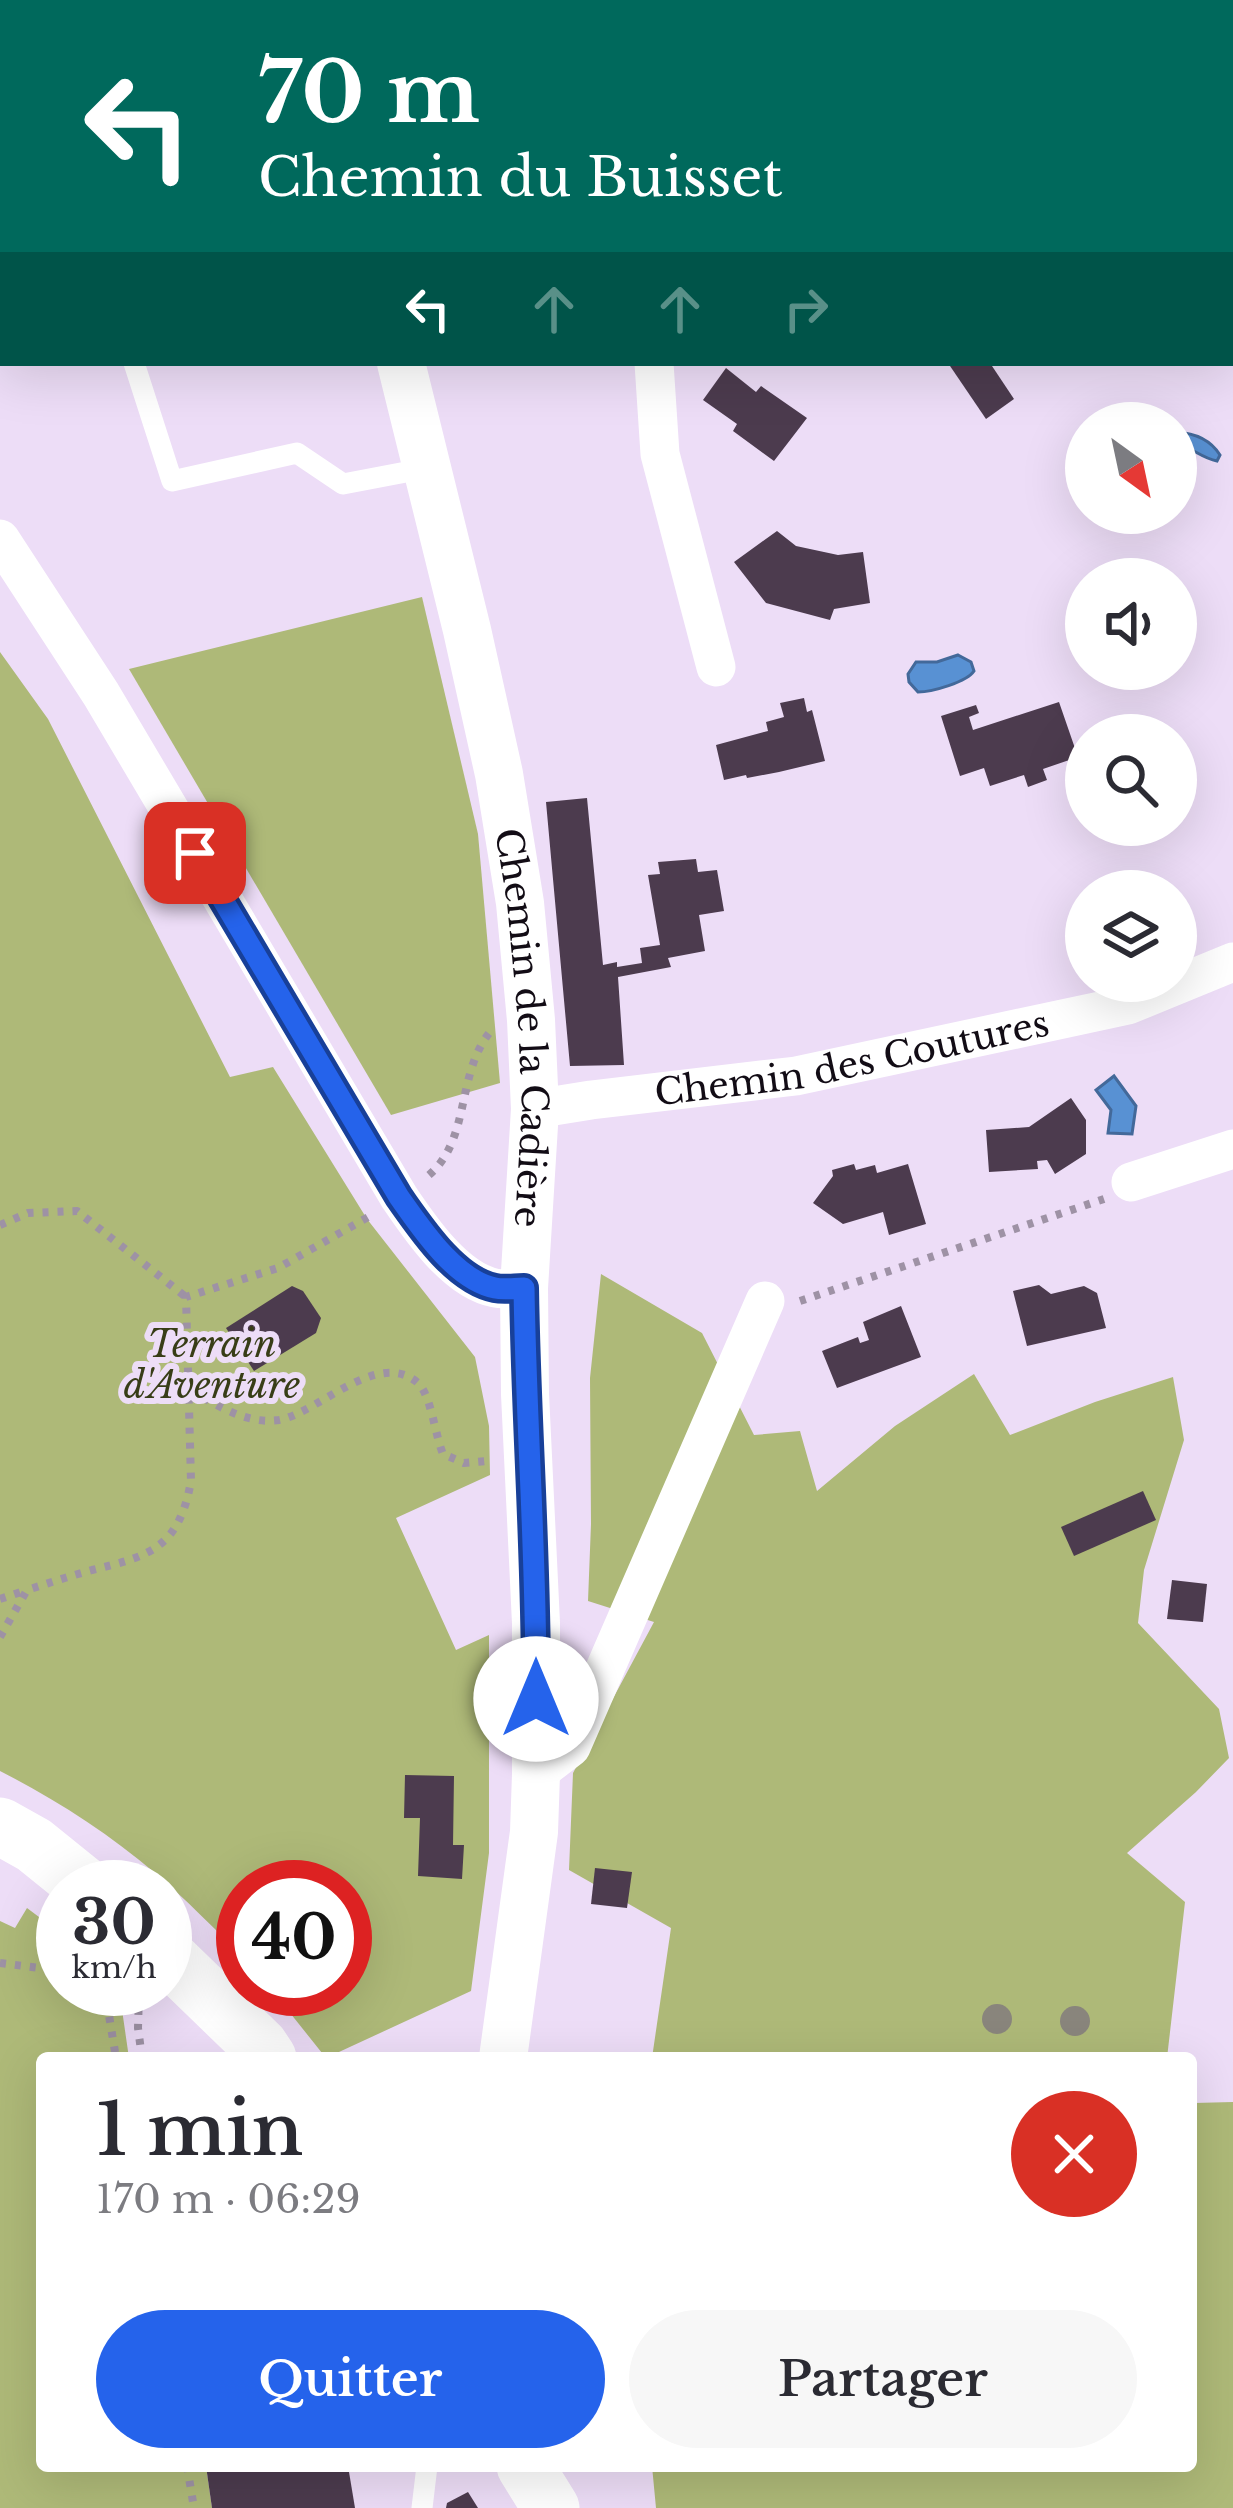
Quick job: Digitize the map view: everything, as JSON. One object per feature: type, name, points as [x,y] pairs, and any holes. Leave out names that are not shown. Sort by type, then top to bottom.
[{"type":"main road","points":[[0,1826],[53,1860]]},
{"type":"main road","points":[[192,1980],[264,2052]]},
{"type":"main road","points":[[529,2472],[551,2508]]},
{"type":"street","name":"Chemin de la Cadière","points":[[402,366],[470,642],[511,843],[532,1020],[535,1109],[524,1288],[536,1623],[536,1774],[534,1832],[503,2052]]},
{"type":"street","points":[[654,366],[660,454],[716,667]]},
{"type":"street","points":[[0,539],[101,694],[410,1213],[432,1244],[473,1278],[494,1288],[524,1288]]},
{"type":"street","name":"Chemin des Coutures","points":[[535,1109],[796,1076],[1128,1005],[1233,962]]},
{"type":"street","points":[[1131,1182],[1233,1149]]},
{"type":"street","points":[[536,1774],[571,1747],[765,1300]]},
{"type":"lane","points":[[135,366],[172,481],[297,453],[343,484],[427,468]]},
{"type":"lane","points":[[422,2508],[426,2472]]},
{"type":"path","points":[[423,1180],[449,1152],[475,1056],[497,1026]]},
{"type":"path","points":[[765,1300],[792,1304],[1099,1202],[1131,1182]]},
{"type":"path","points":[[0,1225],[28,1213],[77,1211],[186,1297],[190,1389],[190,1481],[174,1530],[137,1560],[0,1599]]},
{"type":"path","points":[[186,1297],[278,1268],[371,1216]]},
{"type":"path","points":[[190,1389],[219,1408],[279,1420],[361,1379],[395,1372],[418,1383],[430,1402],[443,1454],[464,1463],[528,1456]]},
{"type":"path","points":[[0,1637],[27,1590]]},
{"type":"path","points":[[0,1963],[36,1968]]},
{"type":"path","points":[[109,2016],[115,2052]]},
{"type":"path","points":[[138,2016],[141,2052]]},
{"type":"path","points":[[188,2472],[194,2508]]},
{"type":"green space","points":[[422,597],[478,834],[500,1083],[391,1115],[129,669]]},
{"type":"green space","name":"Terrain d'Aventure","points":[[0,652],[48,719],[230,1077],[273,1067],[367,1219],[475,1357],[489,1426],[490,1475],[396,1518],[456,1650],[489,1635],[489,1853],[471,1991],[339,2052],[321,2052],[293,2016],[372,2016],[372,1860],[216,1860],[216,1930],[192,1908],[192,1860],[138,1860],[61,1805],[0,1771]]},
{"type":"green space","points":[[601,1274],[702,1333],[754,1435],[800,1431],[817,1491],[895,1426],[974,1374],[1010,1435],[1173,1377],[1184,1440],[1144,1570],[1138,1623],[1219,1709],[1229,1758],[1127,1853],[1185,1902],[1168,2052],[653,2052],[671,1928],[569,1870],[573,1773],[654,1622],[588,1601],[590,1378]]},
{"type":"green space","points":[[27,1908],[36,1915],[36,2016],[123,2016],[128,2052],[36,2052],[36,2472],[207,2472],[212,2508],[0,2508],[0,1921],[15,1928]]},
{"type":"green space","points":[[1233,2102],[1233,2508],[656,2508],[653,2472],[1197,2472],[1197,2103]]},
{"type":"water","points":[[1197,436],[1220,455],[1217,461],[1197,453]]},
{"type":"water","points":[[958,655],[971,662],[974,671],[964,679],[918,692],[909,682],[916,662]]},
{"type":"water","points":[[1114,1076],[1136,1106],[1132,1134],[1108,1133],[1111,1110],[1096,1090]]},
{"type":"building","points":[[950,366],[992,366],[1014,399],[986,419]]},
{"type":"building","points":[[726,368],[756,392],[761,386],[807,418],[774,461],[733,431],[737,424],[703,400]]},
{"type":"building","points":[[777,531],[796,546],[838,555],[863,552],[870,603],[834,609],[830,620],[766,603],[734,562]]},
{"type":"building","points":[[804,698],[807,712],[812,710],[825,761],[724,780],[716,745],[768,731],[766,722],[784,717],[780,703]]},
{"type":"building","points":[[1059,702],[1065,719],[1065,761],[1043,769],[1047,780],[1028,787],[1024,775],[990,786],[984,768],[960,776],[941,716],[976,705],[979,713],[969,717],[973,730]]},
{"type":"building","points":[[587,798],[603,965],[642,963],[640,948],[660,945],[648,875],[660,874],[658,862],[696,859],[698,872],[717,870],[724,911],[699,915],[705,951],[668,958],[671,967],[618,977],[624,1065],[570,1066],[546,802]]},
{"type":"building","points":[[1071,1098],[1086,1120],[1086,1154],[1055,1174],[1047,1160],[1037,1161],[1038,1169],[989,1172],[986,1130],[1029,1127]]},
{"type":"building","points":[[854,1164],[856,1170],[875,1165],[877,1173],[908,1164],[926,1224],[889,1235],[883,1212],[843,1224],[813,1203],[833,1176],[832,1170]]},
{"type":"building","points":[[1039,1285],[1051,1294],[1084,1286],[1097,1293],[1106,1328],[1027,1346],[1013,1291]]},
{"type":"building","points":[[292,1286],[303,1291],[321,1318],[316,1333],[254,1371],[226,1328]]},
{"type":"building","points":[[901,1306],[921,1357],[837,1388],[822,1351],[858,1337],[860,1343],[869,1340],[863,1322]]},
{"type":"building","points":[[1143,1491],[1156,1520],[1074,1556],[1061,1527]]},
{"type":"building","points":[[1172,1580],[1207,1584],[1203,1622],[1167,1619]]},
{"type":"building","points":[[405,1775],[454,1776],[453,1845],[464,1845],[462,1879],[418,1876],[420,1818],[404,1818]]},
{"type":"building","points":[[595,1868],[632,1872],[627,1908],[591,1904]]},
{"type":"building","points":[[207,2472],[349,2472],[355,2508],[212,2508]]},
{"type":"building","points":[[468,2492],[478,2508],[446,2508],[447,2503]]},
{"type":"route","points":[[195,853],[399,1197],[432,1244],[473,1278],[494,1288],[524,1288],[536,1699]]}]
